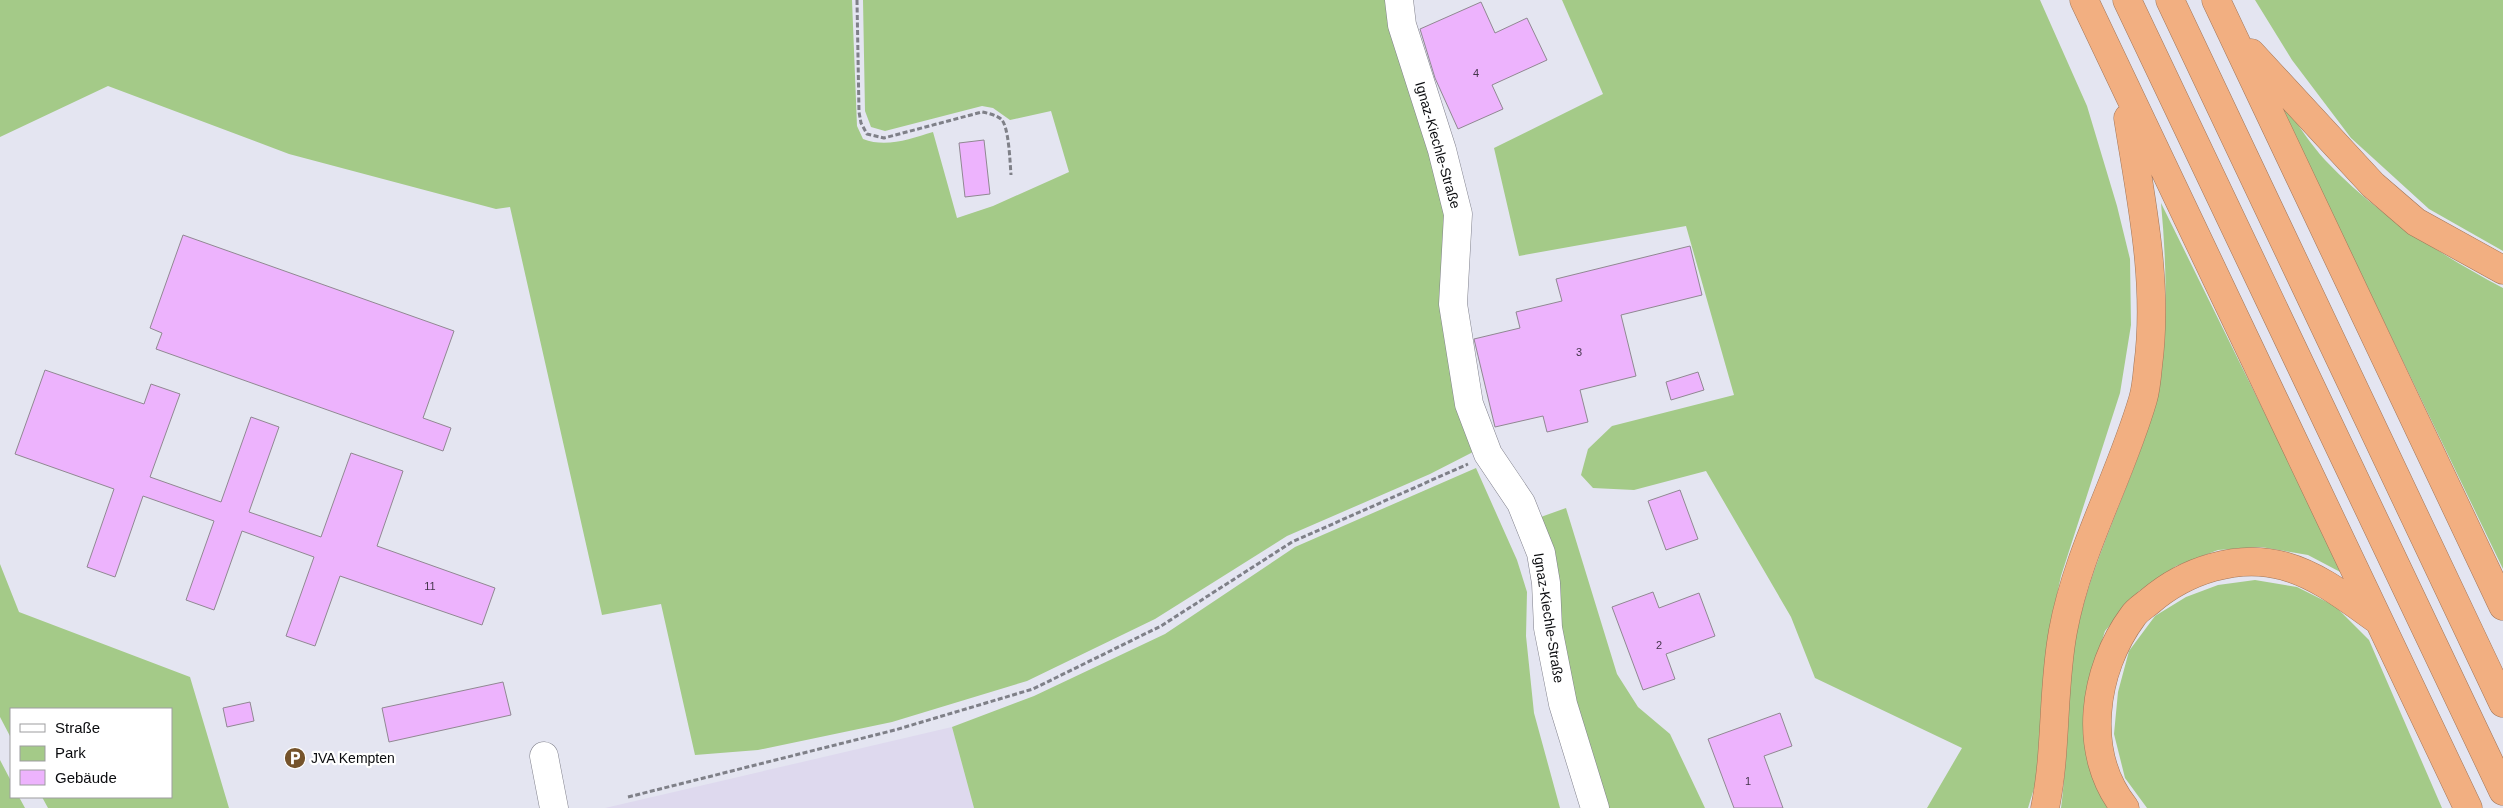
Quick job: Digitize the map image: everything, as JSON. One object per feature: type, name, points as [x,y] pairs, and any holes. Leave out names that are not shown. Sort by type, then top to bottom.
[{"type":"highway","points":[[2084,0],[2124,89],[2382,623],[2468,808]]},
{"type":"highway","points":[[2127,0],[2503,791]]},
{"type":"highway","points":[[2170,0],[2503,703]]},
{"type":"highway","points":[[2216,0],[2503,606]]},
{"type":"highway","points":[[2232,31],[2373,185],[2416,222],[2503,270]]},
{"type":"highway","points":[[2045,808],[2052,772],[2056,679],[2063,630],[2080,567],[2121,465],[2144,398],[2152,332],[2149,257],[2124,89]]},
{"type":"highway","points":[[2125,808],[2118,799],[2100,757],[2097,723],[2102,680],[2113,648],[2134,615],[2167,586],[2203,569],[2246,562],[2283,565],[2312,576],[2382,623]]},
{"type":"street","name":"Ignaz-Kiechle-Straße","points":[[1399,0],[1402,25],[1442,150],[1458,214],[1453,304],[1469,404],[1488,454],[1521,503],[1541,553],[1546,583],[1548,628],[1563,704],[1595,808]]},
{"type":"street","points":[[544,756],[554,808]]},
{"type":"path","points":[[857,0],[859,112],[861,123],[867,134],[884,138],[982,112],[991,114],[1001,119],[1005,126],[1011,175]]},
{"type":"path","points":[[628,796],[895,730],[1033,689],[1160,626],[1292,542],[1488,454]]},
{"type":"shaded area","points":[[952,727],[974,808],[605,808]]},
{"type":"green space","points":[[0,0],[852,0],[857,126],[863,139],[872,142],[889,143],[933,132],[957,218],[993,206],[1069,172],[1051,111],[1010,120],[993,108],[982,106],[885,131],[871,127],[865,111],[863,0],[1389,0],[1436,152],[1446,215],[1473,452],[1430,474],[1287,536],[1155,619],[1027,681],[892,722],[758,750],[695,755],[661,604],[602,615],[510,207],[496,209],[289,154],[108,86],[0,137]]},
{"type":"green space","points":[[1562,0],[2040,0],[2087,106],[2117,206],[2130,259],[2131,325],[2120,393],[2061,576],[2050,627],[2040,769],[2028,808],[1927,808],[1962,748],[1815,678],[1791,617],[1706,471],[1634,490],[1593,488],[1581,475],[1588,449],[1612,426],[1734,395],[1686,226],[1519,256],[1494,148],[1603,94]]},
{"type":"green space","points":[[2255,0],[2503,0],[2503,251],[2429,209],[2351,138],[2292,60]]},
{"type":"green space","points":[[2271,87],[2325,160],[2365,198],[2432,247],[2503,288],[2503,569]]},
{"type":"green space","points":[[2161,203],[2344,574],[2308,555],[2261,547],[2218,550],[2176,566],[2139,591],[2105,631],[2088,685],[2113,808],[2061,808],[2068,697],[2077,631],[2093,573],[2137,460],[2158,394],[2165,304],[2165,264]]},
{"type":"green space","points":[[1476,468],[1517,560],[1527,592],[1526,636],[1534,713],[1560,808],[974,808],[952,727],[1034,696],[1165,634],[1295,547]]},
{"type":"green space","points":[[1566,508],[1617,674],[1638,707],[1670,734],[1705,808],[1607,808],[1572,702],[1538,518]]},
{"type":"green space","points":[[0,564],[19,612],[190,677],[229,808],[48,808],[43,798],[172,798],[172,708],[10,708],[10,736],[0,717]]},
{"type":"green space","points":[[2255,580],[2297,587],[2335,606],[2369,640],[2442,808],[2147,808],[2125,778],[2114,734],[2118,692],[2129,651],[2155,616],[2186,597],[2218,585]]},
{"type":"green space","points":[[0,760],[10,779],[10,798],[20,798],[25,808],[0,808]]},
{"type":"building","points":[[1481,2],[1495,33],[1527,18],[1547,60],[1492,85],[1503,109],[1458,129],[1435,78],[1420,29]]},
{"type":"building","points":[[984,140],[990,194],[965,197],[959,143]]},
{"type":"building","points":[[183,235],[454,331],[423,418],[451,428],[443,451],[156,349],[162,333],[150,328]]},
{"type":"building","points":[[1690,246],[1702,295],[1621,315],[1636,376],[1580,390],[1588,422],[1547,432],[1543,416],[1495,427],[1474,339],[1520,328],[1516,312],[1562,301],[1556,279]]},
{"type":"building","points":[[45,370],[144,404],[151,384],[180,394],[150,477],[221,502],[251,417],[279,427],[249,512],[321,537],[351,453],[403,471],[377,546],[495,588],[482,625],[340,576],[315,646],[286,636],[314,557],[242,531],[214,610],[186,600],[214,521],[143,496],[115,577],[87,567],[114,489],[15,454]]},
{"type":"building","points":[[1698,372],[1704,390],[1671,400],[1666,382]]},
{"type":"building","points":[[1680,490],[1698,539],[1666,550],[1648,501]]},
{"type":"building","points":[[1653,592],[1659,608],[1699,593],[1715,636],[1666,654],[1675,679],[1643,690],[1612,607]]},
{"type":"building","points":[[503,682],[511,715],[389,742],[382,708]]},
{"type":"building","points":[[250,702],[254,721],[227,727],[223,708]]},
{"type":"building","points":[[1780,713],[1792,746],[1764,756],[1783,808],[1734,808],[1708,739]]},
{"type":"place","name":"JVA Kempten","points":[[295,758]]}]
